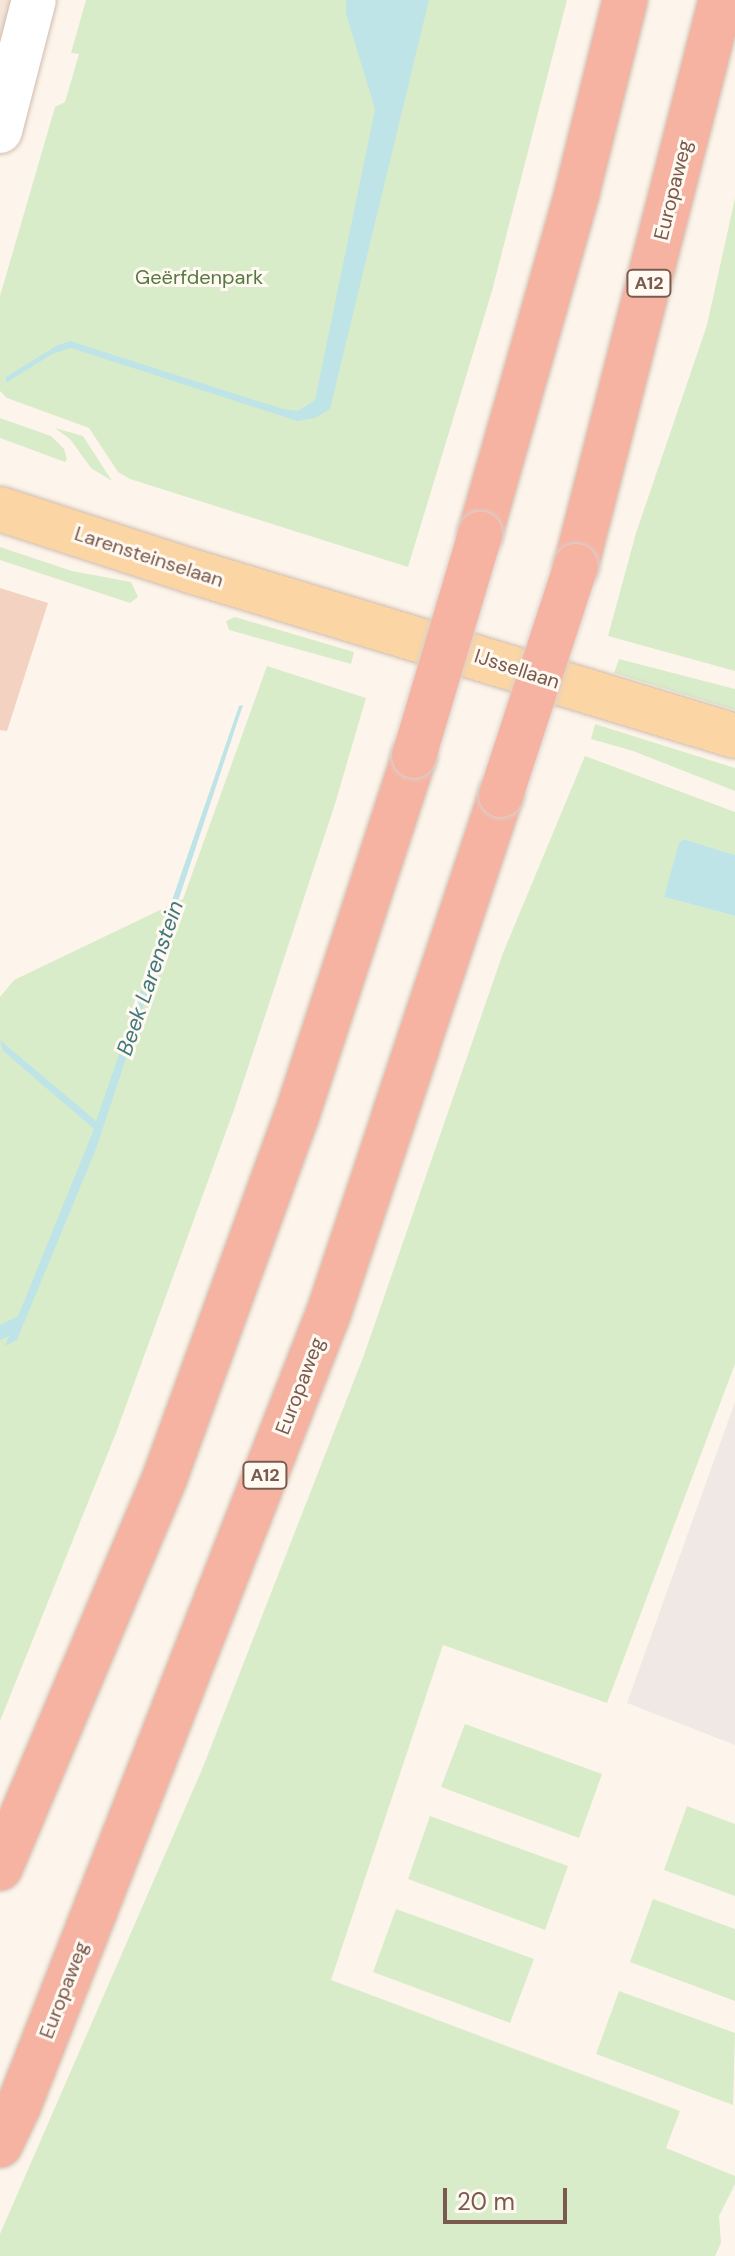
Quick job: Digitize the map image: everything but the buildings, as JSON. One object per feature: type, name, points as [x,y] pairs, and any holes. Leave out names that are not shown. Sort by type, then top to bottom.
[{"type":"highway","points":[[0,1868],[165,1477],[296,1118],[414,756],[480,534],[577,193],[625,0]]},
{"type":"highway","name":"Europaweg","points":[[0,2145],[25,2090],[329,1312],[576,566],[721,0]]},
{"type":"main road","name":"Larensteinselaan","points":[[0,509],[298,602]]},
{"type":"main road","name":"IJssellaan","points":[[298,602],[735,736]]},
{"type":"street","points":[[0,131],[9,49],[34,0]]},
{"type":"shaded area","points":[[0,0],[16,0],[0,57]]},
{"type":"shaded area","points":[[735,1402],[735,1745],[627,1703]]},
{"type":"green space","name":"Geërfdenpark","points":[[86,0],[567,0],[492,291],[408,567],[130,479],[118,472],[89,428],[7,398],[0,391],[0,296],[55,107],[65,102],[79,54],[71,53]]},
{"type":"green space","points":[[735,198],[735,671],[608,636],[636,533],[707,325]]},
{"type":"green space","points":[[0,418],[51,436],[64,449],[67,459],[65,462],[0,438]]},
{"type":"green space","points":[[55,428],[83,436],[112,481],[91,468],[70,439]]},
{"type":"green space","points":[[0,547],[72,571],[131,582],[138,597],[130,603],[0,560]]},
{"type":"green space","points":[[235,617],[354,652],[351,664],[229,630],[226,621]]},
{"type":"green space","points":[[619,659],[735,689],[735,710],[614,673]]},
{"type":"green space","points":[[267,666],[366,698],[335,804],[235,1107],[116,1433],[0,1721],[0,997],[14,980],[183,899]]},
{"type":"green space","points":[[595,724],[735,768],[735,791],[633,751],[591,739]]},
{"type":"green space","points":[[585,756],[735,812],[735,855],[684,839],[664,897],[735,916],[735,1364],[607,1703],[443,1645],[331,1980],[680,2111],[666,2148],[735,2176],[735,2184],[719,2216],[721,2243],[715,2256],[0,2256],[0,2234],[203,1767],[364,1355],[503,953]]},
{"type":"green space","points":[[465,1724],[602,1774],[579,1838],[441,1787]]},
{"type":"green space","points":[[687,1806],[735,1824],[735,1896],[664,1870]]},
{"type":"green space","points":[[430,1816],[568,1866],[545,1930],[408,1879]]},
{"type":"green space","points":[[653,1899],[735,1929],[735,2001],[630,1962]]},
{"type":"green space","points":[[396,1909],[534,1959],[510,2023],[373,1972]]},
{"type":"green space","points":[[619,1991],[735,2033],[733,2105],[596,2054]]},
{"type":"water","points":[[346,0],[429,0],[330,409],[315,418],[297,421],[71,348],[52,354],[6,383],[6,377],[56,346],[70,341],[283,409],[298,411],[315,400],[375,109],[346,14]]},
{"type":"water","name":"Beek Larenstein","points":[[243,705],[96,1149],[17,1340],[5,1346],[9,1336],[0,1340],[0,1325],[18,1316],[94,1129],[3,1051],[0,1040],[96,1121],[239,706]]},
{"type":"water","points":[[684,839],[735,855],[735,916],[664,897],[679,843]]}]
